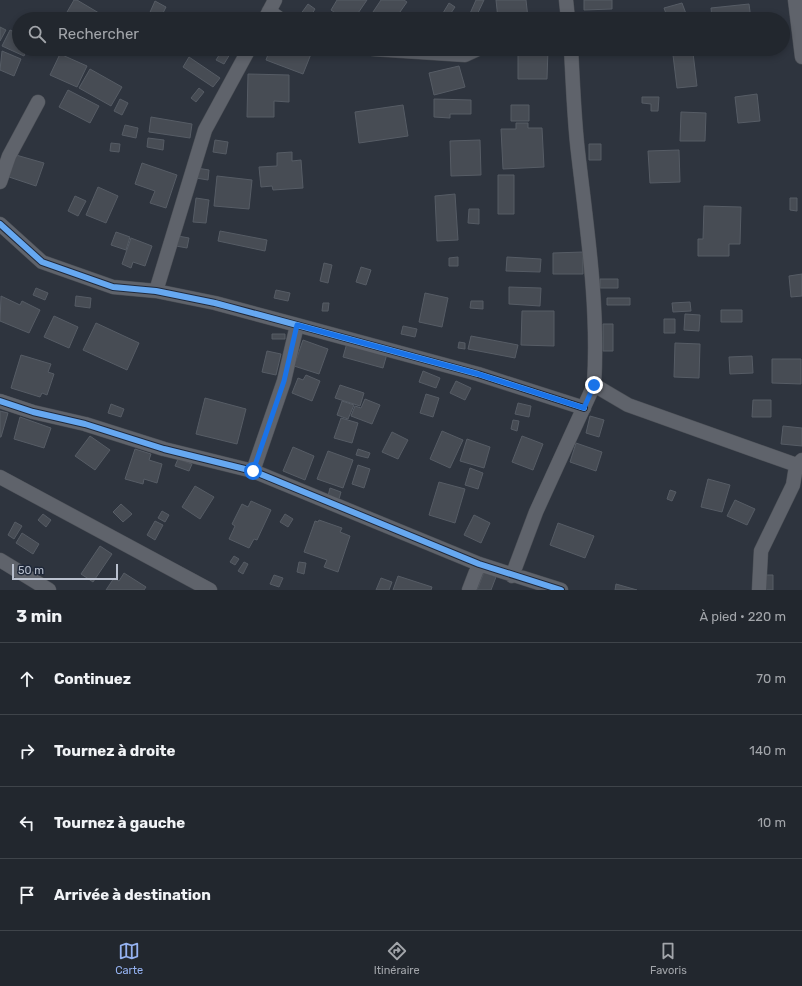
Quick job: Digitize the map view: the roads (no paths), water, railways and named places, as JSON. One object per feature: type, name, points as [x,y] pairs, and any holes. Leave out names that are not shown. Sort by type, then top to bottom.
[{"type":"street","points":[[566,0],[567,12]]},
{"type":"street","points":[[795,0],[802,57]]},
{"type":"street","points":[[156,291],[205,130],[245,56]]},
{"type":"street","points":[[512,576],[536,512],[594,385],[595,364],[591,258],[574,106],[571,56]]},
{"type":"street","points":[[0,182],[9,156],[38,102]]},
{"type":"street","points":[[0,224],[42,262],[113,287],[156,291],[297,325],[478,374],[584,408]]},
{"type":"street","points":[[253,471],[284,381],[297,325]]},
{"type":"street","points":[[594,385],[628,406],[800,464],[793,484],[761,551],[758,590]]},
{"type":"street","points":[[0,401],[33,412],[85,424],[164,449],[253,471],[479,564],[512,576],[561,590]]},
{"type":"street","points":[[0,477],[210,590]]},
{"type":"street","points":[[0,560],[49,590]]},
{"type":"street","points":[[469,590],[479,564]]}]
